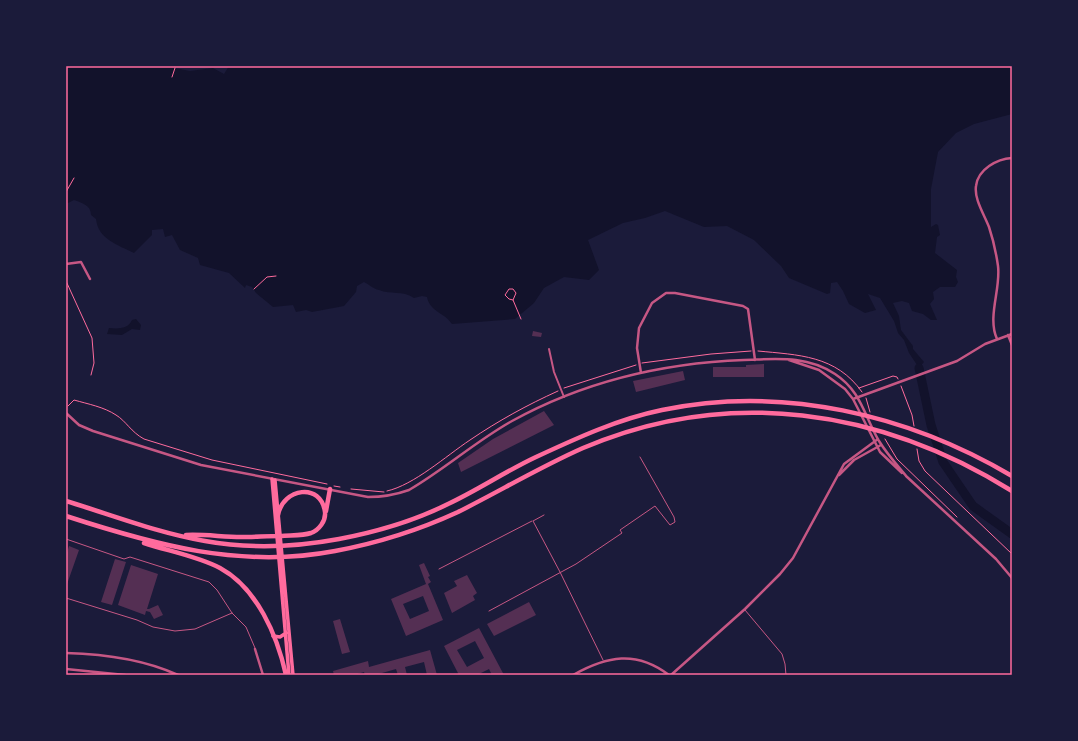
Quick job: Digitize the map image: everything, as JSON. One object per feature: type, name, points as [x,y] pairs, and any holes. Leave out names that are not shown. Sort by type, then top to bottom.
[{"type":"highway","points":[[66,501],[177,535],[206,541],[255,546],[315,543],[338,539],[403,522],[447,505],[533,459],[579,438],[633,418],[662,410],[695,405],[754,400],[799,403],[836,408],[896,423],[981,459],[1012,476]]},
{"type":"highway","points":[[66,516],[176,548],[242,557],[290,556],[332,552],[380,541],[435,522],[572,453],[628,432],[665,422],[724,414],[798,414],[834,418],[893,434],[975,468],[1012,491]]},
{"type":"highway","points":[[177,535],[242,537],[309,534],[316,531],[322,524],[332,488]]},
{"type":"highway","points":[[278,515],[285,499],[290,495],[300,492],[308,492],[316,496],[322,504],[325,513]]},
{"type":"highway","points":[[101,527],[116,534],[208,564],[227,572],[254,598],[273,634],[286,675]]},
{"type":"main road","points":[[274,479],[278,515],[277,526]]},
{"type":"main road","points":[[274,479],[289,675]]},
{"type":"main road","points":[[280,565],[293,675]]},
{"type":"main road","points":[[273,634],[280,637],[288,630]]},
{"type":"street","points":[[996,338],[993,323],[998,282],[998,268],[989,228],[976,194],[976,185],[985,169],[996,162],[1012,158]]},
{"type":"street","points":[[66,264],[81,262],[90,280]]},
{"type":"street","points":[[641,373],[637,348],[639,328],[652,303],[666,293],[675,293],[743,306],[748,309],[755,360]]},
{"type":"street","points":[[853,399],[899,381],[941,368],[957,361],[996,338],[1012,334]]},
{"type":"street","points":[[1008,335],[1012,345]]},
{"type":"street","points":[[549,349],[554,372],[564,396]]},
{"type":"street","points":[[784,359],[819,370],[845,389],[853,399],[877,448],[893,466],[906,476],[996,559],[1012,578]]},
{"type":"street","points":[[66,413],[79,425],[94,431],[201,465],[332,488],[368,497],[379,497],[390,496],[409,490],[511,422],[564,396],[602,383],[641,373],[709,362],[784,359],[812,362],[823,367],[849,385],[858,396],[878,440],[906,476]]},
{"type":"street","points":[[573,675],[603,660],[628,658],[659,667],[670,675],[745,609],[780,574],[793,558],[847,461],[878,440]]},
{"type":"street","points":[[838,476],[854,460],[877,448],[881,444]]},
{"type":"street","points":[[255,649],[263,675]]},
{"type":"street","points":[[66,653],[103,654],[158,668],[178,675]]},
{"type":"street","points":[[66,669],[125,675]]},
{"type":"lane","points":[[490,611],[560,572],[622,533],[620,530],[655,506],[670,525],[675,522],[674,516],[640,458]]},
{"type":"lane","points":[[439,569],[544,515]]},
{"type":"lane","points":[[533,521],[603,660]]},
{"type":"lane","points":[[66,539],[124,558],[130,557],[209,582],[218,590],[232,613],[246,628],[255,649]]},
{"type":"lane","points":[[66,598],[137,620],[153,627],[175,631],[195,629],[232,613]]},
{"type":"lane","points":[[745,609],[782,654],[786,675]]},
{"type":"path","points":[[172,77],[175,68]]},
{"type":"path","points":[[66,192],[74,178]]},
{"type":"path","points":[[254,289],[267,277],[276,276]]},
{"type":"path","points":[[66,281],[92,338],[94,363],[91,374]]},
{"type":"path","points":[[513,300],[509,299],[506,295],[509,289],[513,289],[516,293],[513,300],[520,319]]},
{"type":"path","points":[[349,489],[369,492],[396,489],[426,471],[465,443],[508,416],[584,380],[639,364]]},
{"type":"path","points":[[860,388],[894,376],[897,377]]},
{"type":"path","points":[[899,381],[912,415],[914,427]]},
{"type":"path","points":[[68,406],[74,400],[117,415],[136,435],[144,439],[212,460],[327,484]]},
{"type":"path","points":[[917,445],[919,461],[925,471],[1012,554]]},
{"type":"path","points":[[889,446],[897,458],[909,471],[961,521]]},
{"type":"path","points":[[332,488],[342,488]]},
{"type":"shaded area","points":[[70,66],[164,66],[190,71],[213,68],[224,74],[229,66],[1012,66],[1012,114],[974,124],[956,133],[938,152],[931,189],[931,227],[936,224],[938,225],[940,235],[937,237],[935,253],[957,270],[956,277],[958,282],[955,287],[940,287],[933,292],[934,299],[930,304],[937,320],[931,320],[923,314],[912,311],[909,303],[902,301],[893,303],[899,316],[901,330],[913,346],[913,349],[924,362],[919,368],[909,353],[904,340],[898,333],[894,321],[880,298],[868,294],[876,310],[865,313],[849,304],[837,282],[831,283],[830,293],[827,294],[789,278],[781,266],[754,240],[727,226],[704,227],[665,211],[645,218],[623,223],[588,240],[599,270],[589,280],[564,277],[544,288],[534,303],[515,319],[452,324],[431,306],[427,297],[422,296],[414,298],[405,294],[383,291],[375,289],[364,282],[357,286],[356,292],[344,306],[312,312],[306,310],[296,312],[293,305],[273,307],[256,293],[252,287],[246,285],[245,288],[229,273],[200,265],[198,258],[180,250],[172,235],[165,237],[163,229],[152,230],[152,235],[134,253],[115,244],[101,232],[96,219],[91,215],[91,212],[86,205],[74,200],[66,204],[66,71]]},
{"type":"shaded area","points":[[136,319],[141,325],[140,330],[132,329],[122,335],[107,334],[109,328],[125,327],[132,320]]},
{"type":"building","points":[[533,331],[542,333],[541,337],[532,336]]},
{"type":"building","points":[[764,364],[764,377],[713,377],[713,367],[746,367],[746,365]]},
{"type":"building","points":[[683,371],[685,380],[636,392],[633,381]]},
{"type":"building","points":[[544,411],[554,425],[461,472],[458,463],[493,439]]},
{"type":"building","points":[[69,546],[79,550],[66,587],[66,556]]},
{"type":"building","points":[[115,559],[126,562],[112,605],[101,602]]},
{"type":"building","points":[[424,563],[430,576],[428,577],[431,582],[428,584],[443,620],[406,636],[391,599],[426,584],[419,565]],"holes":[[[423,596],[429,611],[410,619],[403,604]]]},
{"type":"building","points":[[131,565],[158,574],[147,609],[158,605],[163,615],[154,619],[150,612],[146,611],[145,615],[118,605]]},
{"type":"building","points":[[467,575],[477,593],[473,596],[475,600],[452,613],[444,593],[457,586],[454,581]]},
{"type":"building","points":[[529,602],[536,615],[494,636],[487,624]]},
{"type":"building","points":[[340,619],[350,652],[342,654],[333,621]]},
{"type":"building","points":[[479,628],[504,675],[492,675],[489,669],[477,675],[459,675],[444,646]],"holes":[[[475,641],[484,658],[467,667],[457,650]]]},
{"type":"building","points":[[430,650],[437,675],[427,675],[424,662],[405,667],[407,675],[398,675],[396,669],[375,675],[365,675],[364,672],[354,675],[334,675],[333,671],[368,661],[369,667]]},
{"type":"waterway","points":[[919,368],[931,425],[943,462],[973,506],[1012,534]]}]
